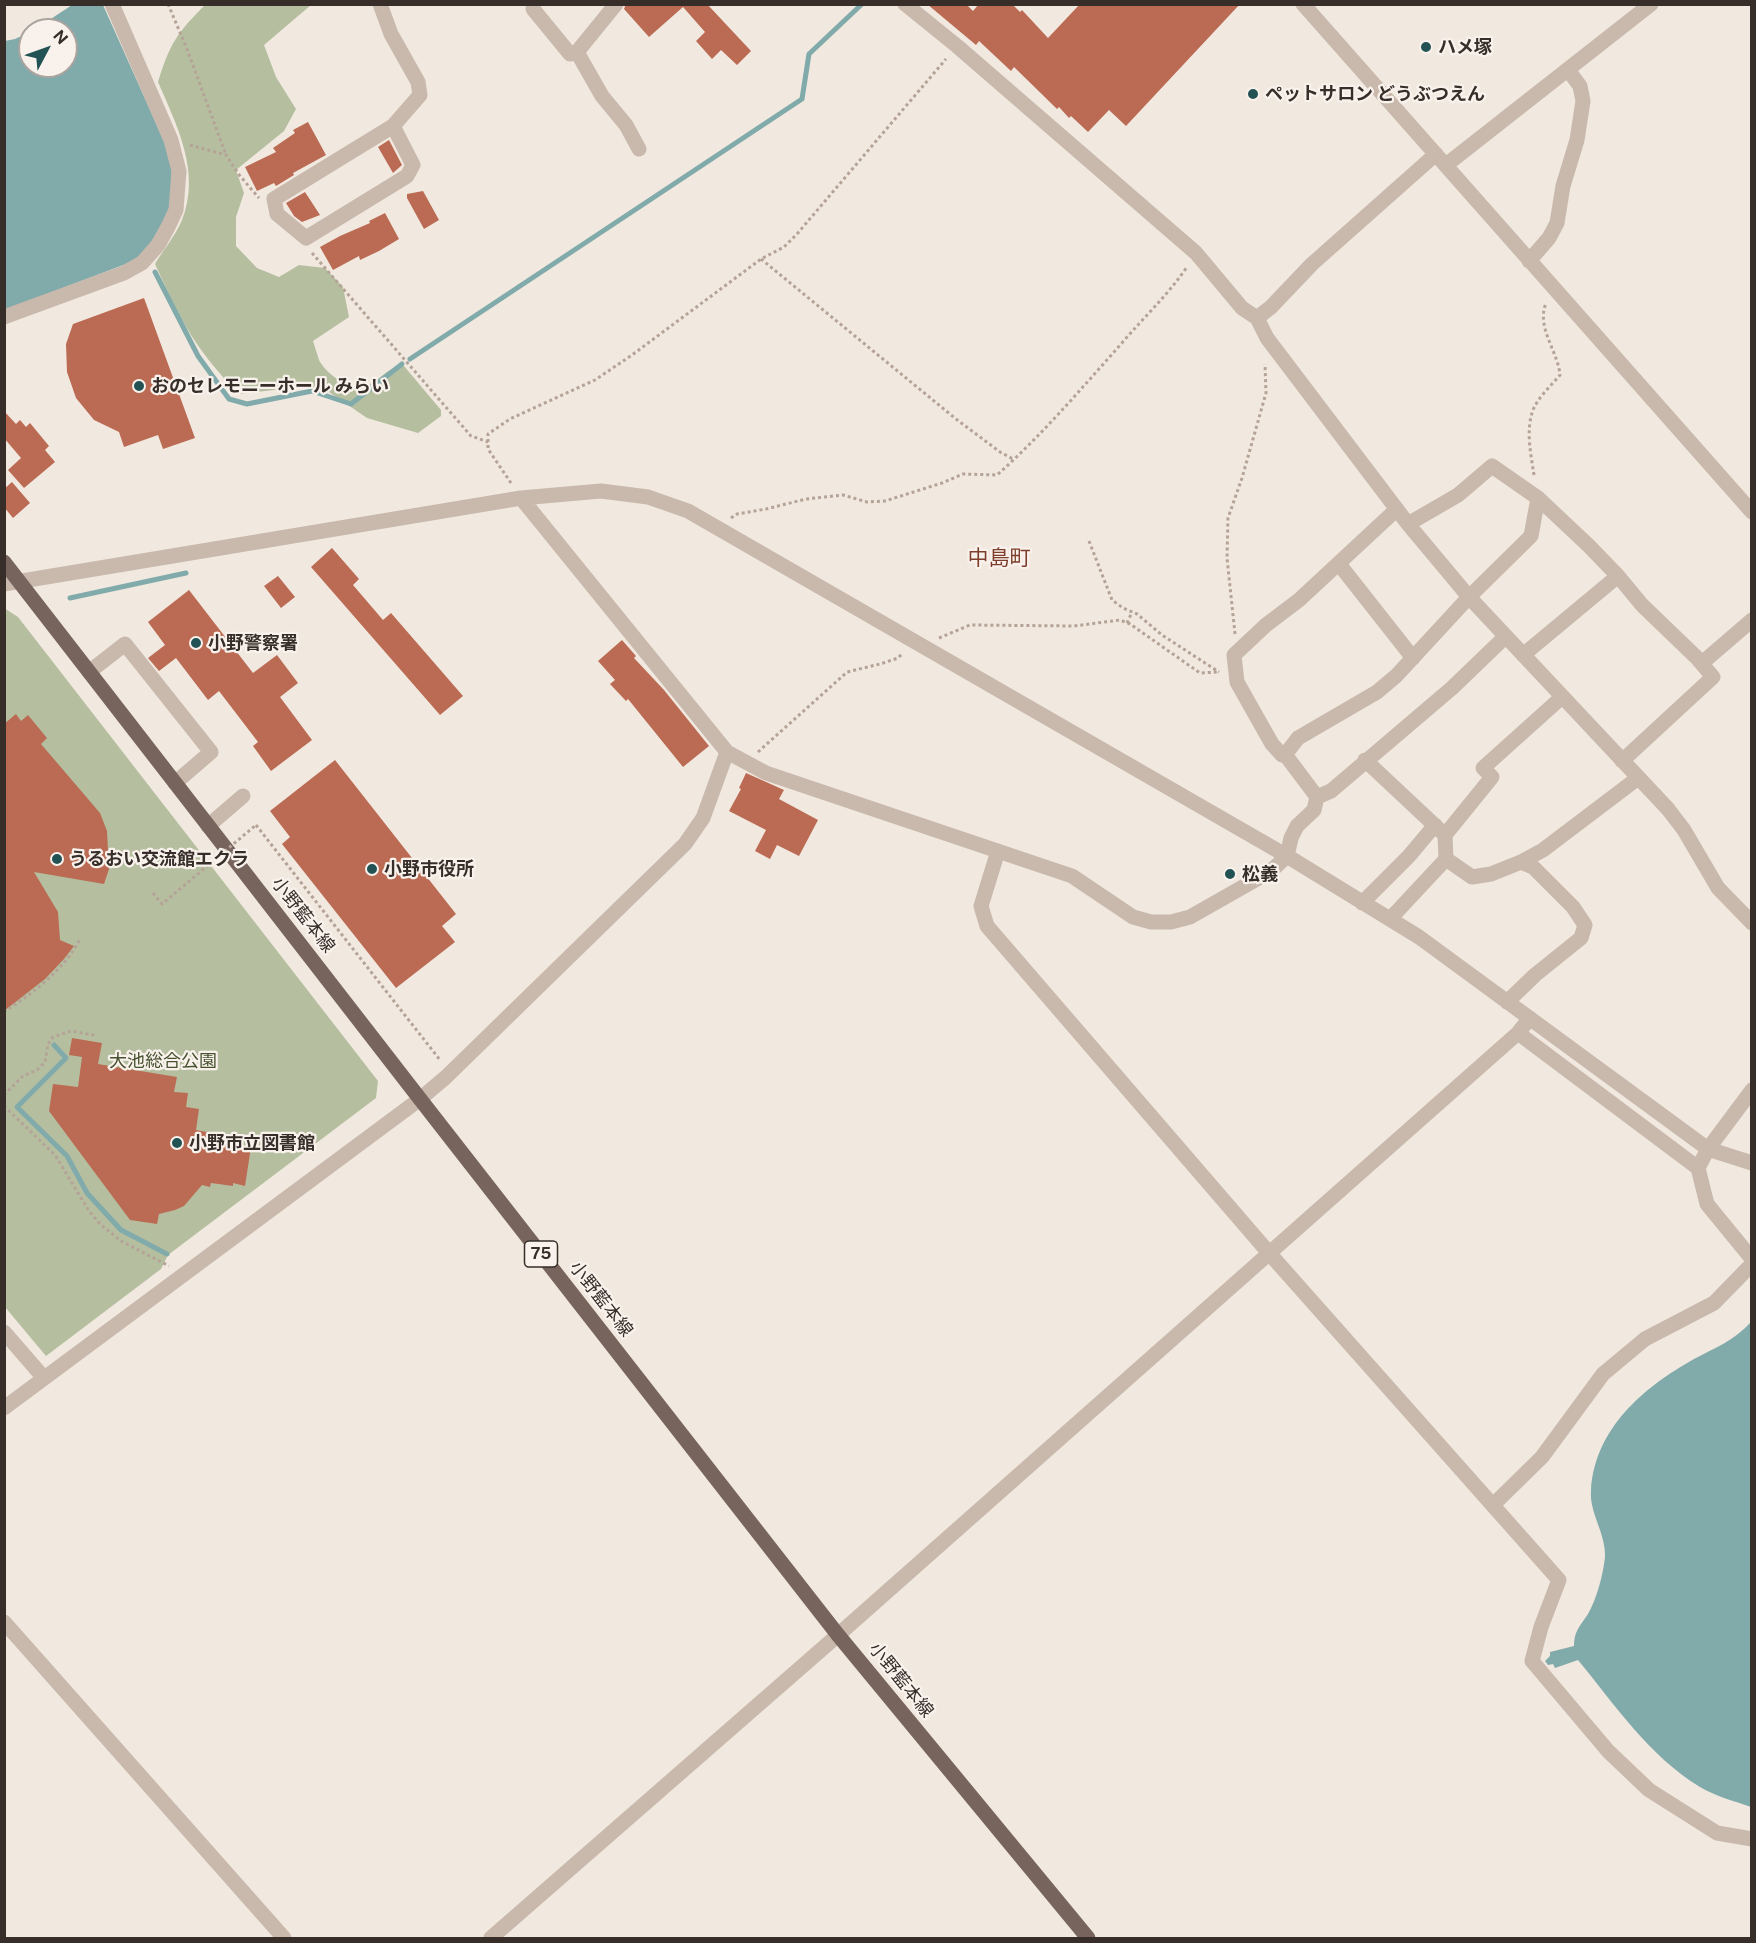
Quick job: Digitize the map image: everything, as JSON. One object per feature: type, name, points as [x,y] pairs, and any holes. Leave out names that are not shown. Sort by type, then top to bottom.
[{"type":"main road","name":"小野藍本線","points":[[4,562],[11,582],[89,672],[838,1635],[1088,1938]]},
{"type":"street","points":[[4,317],[124,273],[142,263],[158,245],[176,210],[179,171],[171,140],[112,4]]},
{"type":"street","points":[[380,4],[391,34],[418,82],[420,95],[393,126],[274,199],[277,214],[306,238],[406,176],[413,165],[393,126]]},
{"type":"street","points":[[533,9],[570,54],[578,52],[616,4]]},
{"type":"street","points":[[905,4],[957,46],[1196,253],[1242,308],[1257,318],[1267,339],[1408,524],[1468,597],[1668,809],[1684,830],[1718,888],[1752,923]]},
{"type":"street","points":[[1303,4],[1752,512]]},
{"type":"street","points":[[1257,318],[1271,307],[1312,264],[1441,160],[1568,70],[1651,4]]},
{"type":"street","points":[[578,52],[602,96],[627,125],[639,150]]},
{"type":"street","points":[[1529,261],[1549,238],[1557,223],[1563,186],[1577,140],[1583,101],[1581,86],[1568,70]]},
{"type":"street","points":[[1408,524],[1458,495],[1492,466],[1538,498],[1702,663],[1713,677],[1622,761]]},
{"type":"street","points":[[11,582],[521,498],[601,491],[648,497],[688,511],[1287,856],[1419,937],[1708,1149],[1752,1163]]},
{"type":"street","points":[[521,498],[727,752],[766,774],[1072,876],[1133,917],[1151,922],[1171,922],[1190,917],[1271,871],[1287,856],[1291,838],[1297,826],[1314,810],[1317,797],[1284,753]]},
{"type":"street","points":[[1397,509],[1339,564],[1234,655],[1237,682],[1272,744],[1282,755],[1298,738],[1377,692],[1396,676],[1468,597],[1531,536],[1538,498]]},
{"type":"street","points":[[1339,564],[1413,658]]},
{"type":"street","points":[[1523,655],[1618,576]]},
{"type":"street","points":[[1702,663],[1752,620]]},
{"type":"street","points":[[1317,797],[1331,791],[1452,688],[1505,637]]},
{"type":"street","points":[[89,672],[125,644],[211,752],[175,783]]},
{"type":"street","points":[[1362,903],[1409,856],[1440,830],[1492,777],[1483,768],[1562,697]]},
{"type":"street","points":[[4,1408],[420,1099],[446,1077],[685,844],[703,818],[727,752]]},
{"type":"street","points":[[1365,760],[1440,830],[1446,859],[1472,877],[1491,874],[1543,850],[1638,778]]},
{"type":"street","points":[[208,826],[243,796]]},
{"type":"street","points":[[998,851],[981,906],[987,926],[1269,1253],[1559,1580],[1540,1627],[1532,1661],[1608,1751],[1649,1790],[1717,1833],[1752,1839]]},
{"type":"street","points":[[1390,919],[1446,859]]},
{"type":"street","points":[[1507,1002],[1535,975],[1581,939],[1585,925],[1573,907],[1533,867],[1521,862]]},
{"type":"street","points":[[491,1938],[838,1635],[1518,1033],[1530,1018]]},
{"type":"street","points":[[1518,1033],[1698,1168],[1707,1204],[1752,1259]]},
{"type":"street","points":[[1698,1168],[1708,1149],[1752,1090]]},
{"type":"street","points":[[1493,1506],[1542,1457],[1603,1374],[1645,1339],[1714,1303],[1752,1264]]},
{"type":"street","points":[[4,1332],[44,1378]]},
{"type":"street","points":[[4,1622],[284,1938]]},
{"type":"path","points":[[168,4],[226,155],[258,198],[275,204]]},
{"type":"path","points":[[521,498],[488,449],[488,434],[510,419],[595,380],[761,260],[784,247],[957,46]]},
{"type":"path","points":[[171,140],[226,155]]},
{"type":"path","points":[[306,238],[311,252],[471,436],[488,442]]},
{"type":"path","points":[[715,527],[737,514],[806,498],[843,495],[867,502],[885,501],[963,474],[997,475],[1014,460],[1172,290],[1196,253]]},
{"type":"path","points":[[761,260],[956,419],[1014,460]]},
{"type":"path","points":[[1538,498],[1529,445],[1532,412],[1560,375],[1559,364],[1543,324],[1544,307],[1554,289]]},
{"type":"path","points":[[1240,649],[1235,637],[1231,606],[1227,558],[1228,518],[1266,393],[1267,339]]},
{"type":"path","points":[[1089,541],[1112,600],[1219,672]]},
{"type":"path","points":[[1127,623],[1132,612]]},
{"type":"path","points":[[747,763],[848,672],[898,658],[921,645],[970,625],[1074,626],[1120,620],[1200,673],[1236,671]]},
{"type":"path","points":[[153,893],[162,904],[256,825],[441,1062]]},
{"type":"path","points":[[4,1012],[46,980],[66,959],[80,939]]},
{"type":"path","points":[[4,1095],[23,1076],[37,1070],[45,1062],[48,1044],[53,1037],[66,1032],[93,1035],[94,1032]]},
{"type":"path","points":[[4,1106],[55,1155],[89,1211],[100,1224],[121,1241],[169,1266]]},
{"type":"green space","points":[[205,5],[311,5],[264,45],[276,77],[296,109],[284,131],[236,170],[244,193],[236,217],[236,246],[257,268],[279,277],[299,265],[325,268],[343,287],[349,317],[313,341],[319,360],[333,376],[353,386],[367,385],[388,371],[404,366],[441,410],[441,416],[418,433],[367,418],[329,392],[309,386],[238,394],[196,343],[172,300],[155,264],[182,220],[187,202],[188,167],[179,132],[158,82],[175,39]]},
{"type":"green space","name":"大池総合公園","points":[[4,608],[18,617],[378,1081],[376,1098],[168,1255],[161,1269],[46,1356],[5,1307]]},
{"type":"water","points":[[72,5],[103,5],[172,159],[171,209],[139,259],[5,310],[5,41],[18,38],[18,78],[78,78],[78,18],[52,18]]},
{"type":"water","points":[[1751,1322],[1751,1807],[1700,1787],[1665,1760],[1634,1729],[1578,1660],[1555,1668],[1553,1664],[1548,1665],[1545,1661],[1550,1656],[1550,1652],[1574,1646],[1576,1632],[1591,1608],[1599,1586],[1605,1548],[1592,1507],[1591,1490],[1602,1447],[1612,1429],[1640,1396],[1675,1370],[1731,1339]]},
{"type":"building","points":[[626,4],[707,4],[751,51],[737,65],[721,50],[712,59],[696,41],[705,32],[683,7],[649,37],[624,9]]},
{"type":"building","points":[[927,4],[966,4],[973,11],[979,4],[1012,4],[1020,12],[1022,10],[1048,38],[1080,4],[1240,4],[1126,126],[1109,110],[1088,132],[1071,116],[1069,118],[1059,107],[1057,109],[1014,67],[1011,71],[979,41],[976,45]]},
{"type":"building","points":[[308,122],[326,155],[293,173],[294,175],[276,186],[274,183],[257,191],[245,167],[276,152],[273,148],[295,133],[293,130]]},
{"type":"building","points":[[389,140],[402,165],[393,173],[378,147]]},
{"type":"building","points":[[423,191],[439,220],[424,229],[407,198],[407,194]]},
{"type":"building","points":[[305,192],[320,215],[302,222],[294,216],[286,203]]},
{"type":"building","points":[[385,213],[399,239],[360,260],[359,256],[333,270],[320,247],[370,223],[369,221]]},
{"type":"building","points":[[144,298],[195,438],[163,449],[158,435],[124,447],[119,432],[94,420],[76,398],[67,372],[66,344],[73,324]]},
{"type":"building","points":[[4,411],[16,424],[20,420],[26,427],[30,423],[49,446],[45,450],[55,462],[24,488],[8,470],[21,458],[4,438]]},
{"type":"building","points":[[12,482],[30,503],[13,518],[4,507],[4,489]]},
{"type":"building","points":[[332,548],[359,579],[353,585],[383,620],[391,613],[463,696],[440,715],[311,567]]},
{"type":"building","points":[[278,576],[295,597],[281,608],[264,586]]},
{"type":"building","points":[[189,590],[253,673],[277,655],[298,683],[280,697],[312,740],[271,771],[253,746],[258,742],[219,691],[208,700],[176,658],[159,671],[148,658],[165,645],[148,622]]},
{"type":"building","points":[[622,640],[636,656],[634,658],[664,690],[709,746],[683,767],[628,699],[626,701],[610,684],[615,680],[598,661]]},
{"type":"building","name":"うるおい交流館エクラ","points":[[16,714],[21,721],[28,715],[47,738],[41,744],[100,813],[107,831],[109,869],[104,884],[34,872],[58,912],[60,940],[74,946],[45,979],[4,1011],[4,724]]},
{"type":"building","points":[[335,760],[456,914],[442,926],[455,942],[396,988],[282,844],[290,837],[270,811]]},
{"type":"building","points":[[746,773],[784,790],[779,799],[818,820],[799,856],[777,845],[770,859],[755,851],[766,830],[729,811],[741,789],[739,788]]},
{"type":"building","points":[[72,1038],[102,1043],[98,1064],[177,1077],[174,1092],[188,1093],[186,1107],[199,1109],[196,1130],[218,1134],[217,1141],[251,1147],[245,1186],[233,1183],[233,1186],[211,1183],[210,1187],[202,1185],[184,1206],[159,1214],[157,1224],[130,1220],[49,1111],[53,1084],[78,1087],[82,1057],[69,1055]]},
{"type":"waterway","points":[[410,359],[802,99],[809,54],[862,4]]},
{"type":"waterway","points":[[155,272],[198,356],[229,399],[247,404],[312,391],[351,404],[402,364]]},
{"type":"waterway","points":[[70,598],[186,573]]},
{"type":"waterway","points":[[54,1045],[66,1058],[17,1107],[67,1156],[87,1193],[121,1230],[167,1254]]},
{"type":"place","name":"ハメ塚","points":[[1426,47]]},
{"type":"place","name":"ペットサロン どうぶつえん","points":[[1253,94]]},
{"type":"place","name":"おのセレモニーホール みらい","points":[[139,386]]},
{"type":"place","name":"小野警察署","points":[[196,643]]},
{"type":"place","name":"うるおい交流館エクラ","points":[[57,859]]},
{"type":"place","name":"小野市役所","points":[[372,869]]},
{"type":"place","name":"松義","points":[[1230,874]]},
{"type":"place","name":"小野市立図書館","points":[[177,1143]]},
{"type":"district","name":"中島町","points":[[999,559]]}]
